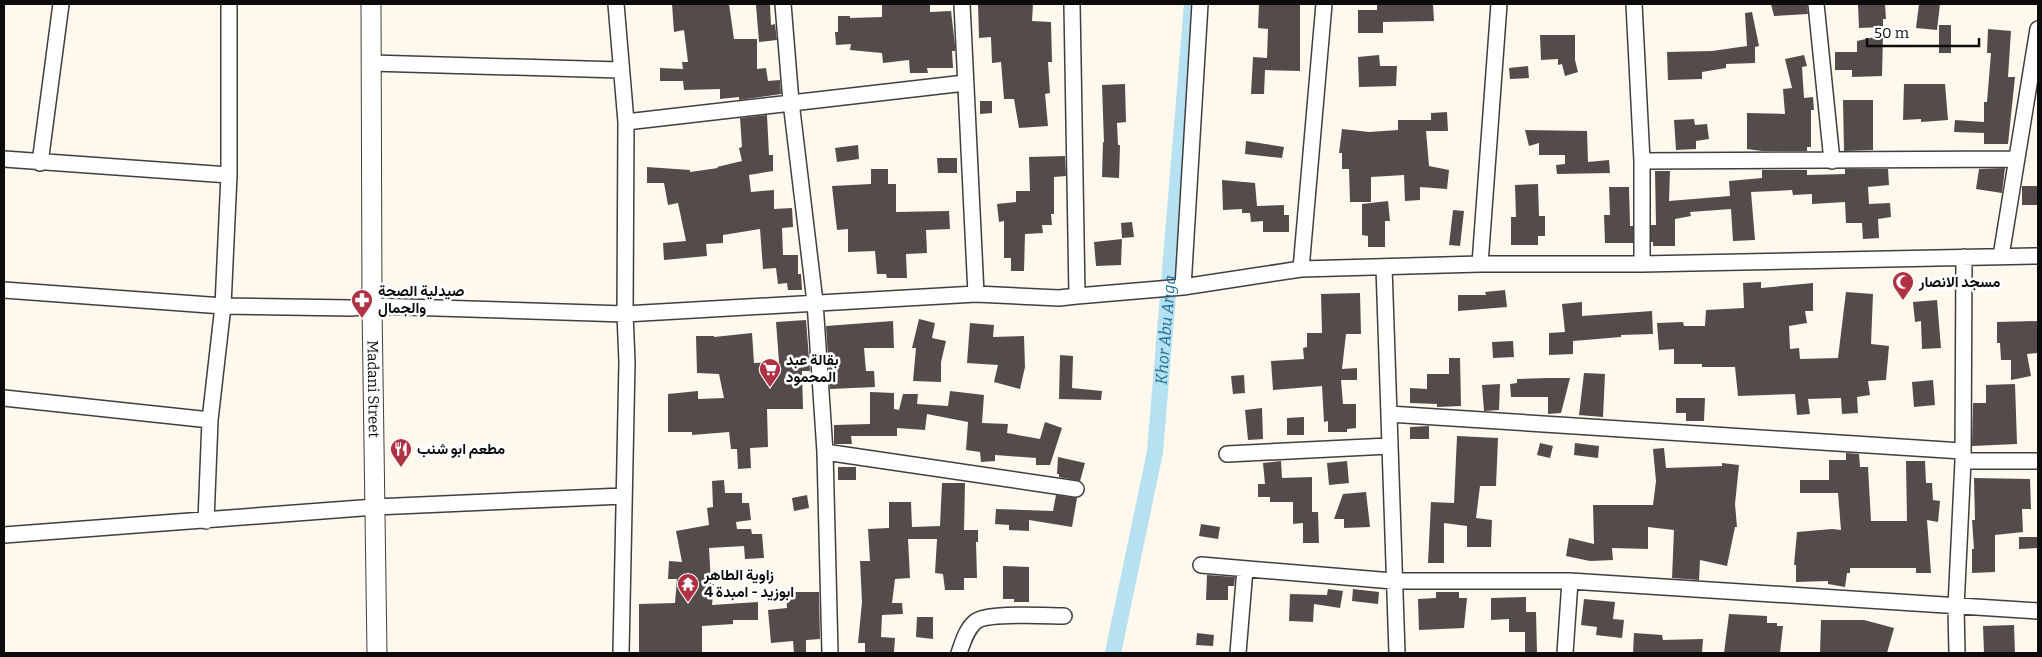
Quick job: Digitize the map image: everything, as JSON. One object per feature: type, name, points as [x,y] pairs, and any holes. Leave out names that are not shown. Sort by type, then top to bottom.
[{"type":"street","points":[[40,163],[61,4]]},
{"type":"street","points":[[206,520],[210,420],[223,306],[229,175],[229,4]]},
{"type":"street","name":"Madani Street","points":[[371,4],[372,306],[377,653]]},
{"type":"street","points":[[616,4],[620,70],[626,122],[625,314],[627,362],[621,653]]},
{"type":"street","points":[[783,4],[791,102],[815,302],[825,452],[830,653]]},
{"type":"street","points":[[962,4],[976,294]]},
{"type":"street","points":[[1072,4],[1078,296]]},
{"type":"street","points":[[1183,287],[1200,4]]},
{"type":"street","points":[[1301,269],[1324,4]]},
{"type":"street","points":[[1480,264],[1499,4]]},
{"type":"street","points":[[1634,4],[1642,161],[1642,264]]},
{"type":"street","points":[[1816,4],[1832,161]]},
{"type":"street","points":[[2001,256],[2038,29]]},
{"type":"street","points":[[371,63],[620,70]]},
{"type":"street","points":[[626,122],[965,83]]},
{"type":"street","points":[[4,159],[229,175]]},
{"type":"street","points":[[1642,161],[2017,160]]},
{"type":"street","points":[[4,290],[223,306],[351,308],[372,306],[625,314],[976,294],[1059,298],[1183,287],[1301,269],[1480,264],[1642,264],[2038,256]]},
{"type":"street","points":[[1957,653],[1956,607],[1962,456],[1964,257]]},
{"type":"street","points":[[1384,267],[1397,653]]},
{"type":"street","points":[[4,398],[210,420]]},
{"type":"street","points":[[1389,414],[2038,461]]},
{"type":"street","points":[[1227,454],[1389,446]]},
{"type":"street","points":[[825,452],[1076,489]]},
{"type":"street","points":[[4,535],[375,507],[623,496]]},
{"type":"street","points":[[1201,565],[1394,581],[1570,581],[2038,611]]},
{"type":"street","points":[[1238,653],[1245,569]]},
{"type":"street","points":[[1565,653],[1570,581]]},
{"type":"street","points":[[960,653],[967,633],[976,621],[995,616],[1064,616]]},
{"type":"building","points":[[672,4],[729,4],[734,39],[757,39],[757,69],[766,68],[768,81],[780,80],[781,94],[739,100],[739,97],[720,99],[720,89],[684,90],[683,81],[660,81],[660,68],[683,69],[682,62],[688,62],[684,30],[674,32]]},
{"type":"building","points":[[882,4],[930,4],[930,12],[951,11],[955,45],[955,51],[952,51],[953,68],[927,68],[928,73],[910,73],[909,60],[883,63],[882,53],[850,50],[851,44],[836,45],[835,32],[838,32],[838,16],[850,16],[850,18],[882,17]]},
{"type":"building","points":[[978,4],[1033,4],[1032,21],[1051,22],[1052,62],[1048,62],[1050,93],[1045,94],[1048,126],[1019,128],[1014,99],[1004,99],[1001,62],[992,63],[991,37],[979,38]]},
{"type":"building","points":[[1259,4],[1300,4],[1300,71],[1265,70],[1264,94],[1251,94],[1253,57],[1267,58],[1268,29],[1258,28]]},
{"type":"building","points":[[1433,4],[1434,21],[1383,22],[1383,33],[1358,33],[1358,10],[1377,10],[1377,5]]},
{"type":"building","points":[[1771,4],[1807,4],[1808,14],[1774,16]]},
{"type":"building","points":[[1885,4],[1886,19],[1883,19],[1883,27],[1859,28],[1858,5]]},
{"type":"building","points":[[1919,4],[1940,4],[1937,30],[1916,28]]},
{"type":"building","points":[[756,5],[770,5],[771,25],[775,24],[777,40],[759,42]]},
{"type":"building","points":[[1752,12],[1759,46],[1755,47],[1755,63],[1726,64],[1726,68],[1702,72],[1702,79],[1668,80],[1667,52],[1712,51],[1747,46],[1745,13]]},
{"type":"building","points":[[1939,25],[1951,25],[1951,53],[1939,53]]},
{"type":"building","points":[[1988,29],[2011,31],[2008,77],[2015,77],[2008,144],[1984,144],[1984,133],[1954,132],[1955,120],[1984,122],[1984,102],[1987,102],[1991,53],[1987,53]]},
{"type":"building","points":[[1540,35],[1575,35],[1575,60],[1578,72],[1565,76],[1562,64],[1558,65],[1558,59],[1541,60]]},
{"type":"building","points":[[1883,35],[1882,76],[1852,77],[1852,70],[1835,70],[1835,52],[1857,52],[1857,41]]},
{"type":"building","points":[[1379,55],[1380,66],[1397,66],[1396,86],[1359,87],[1358,57]]},
{"type":"building","points":[[1804,55],[1807,66],[1802,67],[1804,98],[1813,97],[1814,110],[1811,110],[1811,147],[1807,147],[1807,151],[1747,149],[1747,113],[1785,114],[1783,89],[1792,88],[1785,59]]},
{"type":"building","points":[[1528,66],[1529,78],[1510,79],[1509,68]]},
{"type":"building","points":[[1125,84],[1126,122],[1117,123],[1118,145],[1120,145],[1119,178],[1102,177],[1104,142],[1102,85]]},
{"type":"building","points":[[1904,84],[1945,84],[1948,120],[1921,122],[1921,119],[1903,120]]},
{"type":"building","points":[[1843,100],[1873,100],[1873,150],[1844,151]]},
{"type":"building","points":[[980,101],[992,101],[992,113],[980,114]]},
{"type":"building","points":[[1447,112],[1448,131],[1426,131],[1429,166],[1449,170],[1447,189],[1420,187],[1420,200],[1405,201],[1404,175],[1371,177],[1371,202],[1350,202],[1349,169],[1342,169],[1342,153],[1339,153],[1342,129],[1369,132],[1398,130],[1398,120],[1431,120],[1431,113]]},
{"type":"building","points":[[767,115],[769,155],[773,155],[773,171],[749,175],[751,192],[774,190],[774,209],[792,208],[793,227],[782,228],[783,255],[798,255],[798,274],[801,274],[802,290],[788,290],[787,283],[778,284],[776,268],[763,269],[760,229],[723,235],[723,243],[706,244],[707,256],[664,260],[663,243],[686,241],[678,203],[668,205],[664,183],[647,183],[647,167],[690,170],[690,172],[718,168],[742,161],[739,148],[742,147],[740,118]]},
{"type":"building","points":[[1694,119],[1695,125],[1707,124],[1709,139],[1696,141],[1696,149],[1676,150],[1674,120]]},
{"type":"building","points":[[1525,130],[1587,131],[1588,162],[1609,160],[1610,173],[1557,174],[1556,165],[1565,164],[1565,155],[1539,155],[1539,143],[1529,146]]},
{"type":"building","points":[[1246,141],[1284,147],[1282,158],[1245,154]]},
{"type":"building","points":[[858,145],[859,159],[837,162],[835,148]]},
{"type":"building","points":[[1065,156],[1066,176],[1054,177],[1054,214],[1051,214],[1052,225],[1042,225],[1043,233],[1025,234],[1024,271],[1011,271],[1011,258],[1004,258],[1004,221],[999,222],[997,204],[1016,202],[1016,191],[1030,191],[1029,157]]},
{"type":"building","points":[[937,158],[957,158],[957,173],[938,173]]},
{"type":"building","points":[[2005,168],[2002,193],[1976,189],[1979,169]]},
{"type":"building","points":[[871,169],[888,169],[888,184],[896,184],[896,212],[949,211],[950,229],[926,230],[927,253],[906,254],[907,278],[887,278],[886,274],[877,274],[875,251],[848,252],[848,229],[837,230],[832,186],[871,184]]},
{"type":"building","points":[[1845,169],[1888,169],[1889,185],[1868,187],[1869,204],[1890,203],[1891,217],[1878,219],[1879,238],[1863,239],[1862,223],[1846,223],[1845,202],[1812,204],[1812,194],[1793,195],[1792,190],[1751,192],[1755,240],[1733,241],[1731,209],[1690,212],[1691,216],[1675,219],[1675,246],[1653,246],[1653,242],[1651,242],[1651,225],[1656,225],[1655,171],[1670,171],[1669,201],[1730,196],[1729,181],[1762,178],[1762,170],[1807,170],[1807,175],[1845,174]]},
{"type":"building","points":[[1222,180],[1255,183],[1257,206],[1284,205],[1284,215],[1289,215],[1289,232],[1263,232],[1263,221],[1251,222],[1250,213],[1242,213],[1242,209],[1223,210]]},
{"type":"building","points":[[1538,184],[1539,216],[1545,216],[1545,236],[1538,236],[1538,245],[1511,245],[1511,217],[1516,217],[1515,185]]},
{"type":"building","points":[[2022,186],[2038,186],[2038,205],[2022,205]]},
{"type":"building","points":[[1609,187],[1629,187],[1630,226],[1633,226],[1633,243],[1605,243],[1604,215],[1610,215]]},
{"type":"building","points":[[1388,201],[1390,221],[1385,221],[1385,247],[1368,247],[1368,236],[1362,235],[1362,204]]},
{"type":"building","points":[[1453,210],[1464,211],[1460,246],[1449,245]]},
{"type":"building","points":[[1132,222],[1134,237],[1122,238],[1121,223]]},
{"type":"building","points":[[1122,239],[1121,265],[1096,266],[1094,242]]},
{"type":"building","points":[[1761,282],[1761,288],[1813,283],[1813,311],[1805,311],[1807,323],[1789,326],[1790,349],[1799,348],[1800,359],[1838,358],[1846,292],[1873,294],[1871,344],[1889,346],[1886,380],[1868,381],[1870,395],[1857,397],[1858,413],[1842,414],[1841,398],[1808,399],[1810,414],[1797,415],[1795,394],[1738,396],[1735,367],[1702,367],[1702,364],[1674,364],[1674,349],[1659,350],[1657,323],[1683,322],[1684,326],[1705,326],[1706,310],[1744,308],[1743,283]]},
{"type":"building","points":[[1505,290],[1507,307],[1458,311],[1458,295],[1486,295],[1485,292]]},
{"type":"building","points":[[1360,293],[1361,334],[1346,334],[1342,369],[1357,368],[1357,380],[1341,380],[1343,404],[1356,404],[1356,428],[1347,429],[1347,432],[1328,432],[1328,421],[1324,422],[1322,386],[1273,390],[1271,361],[1304,359],[1303,348],[1307,347],[1307,333],[1322,333],[1321,294]]},
{"type":"building","points":[[1937,300],[1941,348],[1922,349],[1921,321],[1915,322],[1913,302]]},
{"type":"building","points":[[1582,302],[1582,316],[1652,311],[1653,334],[1621,335],[1621,337],[1573,341],[1573,354],[1549,355],[1549,333],[1565,332],[1562,304]]},
{"type":"building","points":[[919,319],[935,323],[932,338],[946,341],[941,362],[941,382],[913,381],[916,348],[912,348]]},
{"type":"building","points":[[806,320],[810,371],[802,371],[803,409],[767,409],[768,447],[750,448],[751,468],[738,469],[737,449],[731,449],[729,432],[692,435],[692,432],[668,432],[668,394],[698,391],[698,399],[724,398],[719,374],[697,373],[696,336],[714,337],[752,333],[754,363],[779,362],[776,322]]},
{"type":"building","points":[[893,321],[894,348],[864,348],[866,371],[874,371],[875,387],[830,389],[826,326]]},
{"type":"building","points":[[2038,321],[2038,353],[2027,354],[2031,376],[2011,380],[2011,360],[2001,360],[2000,343],[1997,343],[1997,322]]},
{"type":"building","points":[[970,323],[994,325],[993,337],[1024,336],[1025,367],[1020,389],[994,382],[998,365],[967,363]]},
{"type":"building","points":[[1513,341],[1514,357],[1493,358],[1492,342]]},
{"type":"building","points":[[1060,355],[1073,356],[1072,388],[1102,391],[1101,400],[1059,399]]},
{"type":"building","points":[[1449,358],[1460,358],[1461,406],[1437,407],[1437,404],[1410,403],[1410,388],[1427,389],[1427,374],[1449,374]]},
{"type":"building","points":[[1584,373],[1605,374],[1603,417],[1579,415]]},
{"type":"building","points":[[1244,375],[1245,393],[1233,394],[1231,376]]},
{"type":"building","points":[[1570,378],[1561,413],[1548,414],[1548,397],[1511,397],[1510,384],[1517,383],[1517,379]]},
{"type":"building","points":[[1933,380],[1935,405],[1914,407],[1912,382]]},
{"type":"building","points":[[1500,384],[1499,410],[1484,411],[1482,385]]},
{"type":"building","points":[[2015,384],[2017,444],[1972,446],[1973,403],[1986,403],[1986,385]]},
{"type":"building","points":[[950,391],[984,395],[982,423],[1008,424],[1007,433],[1040,439],[1045,422],[1062,428],[1050,465],[1036,465],[1036,458],[995,455],[995,461],[981,462],[980,452],[966,450],[968,422],[927,414],[925,430],[897,428],[897,436],[851,436],[852,444],[834,444],[834,425],[870,424],[870,392],[894,393],[894,409],[899,410],[903,394],[918,394],[917,404],[948,406]]},
{"type":"building","points":[[1676,398],[1705,398],[1704,421],[1686,421],[1686,413],[1676,413]]},
{"type":"building","points":[[1262,408],[1263,439],[1248,440],[1245,410]]},
{"type":"building","points":[[1304,417],[1304,435],[1287,435],[1287,418]]},
{"type":"building","points":[[1429,426],[1429,439],[1410,439],[1410,427]]},
{"type":"building","points":[[1457,436],[1498,438],[1496,486],[1480,486],[1476,518],[1492,520],[1491,547],[1467,547],[1467,526],[1444,523],[1444,563],[1428,563],[1431,502],[1454,503]]},
{"type":"building","points":[[1540,443],[1553,446],[1550,458],[1537,455]]},
{"type":"building","points":[[1575,443],[1599,446],[1598,458],[1574,455]]},
{"type":"building","points":[[1664,448],[1666,468],[1722,466],[1722,463],[1739,465],[1735,504],[1737,527],[1735,527],[1727,566],[1700,560],[1699,580],[1672,578],[1674,530],[1648,527],[1648,549],[1612,548],[1613,560],[1590,561],[1566,556],[1569,538],[1594,544],[1593,505],[1653,505],[1656,481],[1653,449]]},
{"type":"building","points":[[1846,453],[1859,454],[1860,467],[1868,467],[1871,521],[1907,521],[1906,461],[1925,461],[1926,483],[1932,483],[1933,500],[1940,501],[1938,522],[1927,520],[1931,573],[1916,573],[1916,568],[1850,568],[1850,573],[1847,573],[1845,587],[1828,584],[1828,581],[1796,582],[1796,565],[1794,565],[1797,532],[1841,530],[1838,493],[1800,493],[1800,480],[1829,480],[1829,460],[1846,460]]},
{"type":"building","points":[[1058,457],[1085,463],[1080,481],[1059,477],[1059,474],[1057,474]]},
{"type":"building","points":[[1281,461],[1282,478],[1312,477],[1312,512],[1318,512],[1319,543],[1303,543],[1303,523],[1293,524],[1293,502],[1270,502],[1270,497],[1258,497],[1258,484],[1265,484],[1263,463]]},
{"type":"building","points":[[1347,461],[1349,483],[1329,485],[1327,463]]},
{"type":"building","points":[[838,467],[856,467],[856,480],[838,480]]},
{"type":"building","points":[[1974,478],[2030,479],[2031,509],[2022,509],[2023,532],[1995,535],[1995,572],[1972,573],[1972,549],[1974,549],[1972,520],[1975,520]]},
{"type":"building","points":[[724,480],[725,493],[742,493],[742,503],[749,503],[751,520],[736,522],[737,529],[751,529],[752,534],[762,534],[764,558],[745,559],[744,546],[709,548],[711,584],[714,584],[712,605],[758,602],[758,620],[733,620],[733,624],[702,626],[702,653],[639,653],[639,604],[675,603],[677,579],[668,579],[669,561],[682,562],[676,531],[709,525],[707,508],[713,507],[712,481]]},
{"type":"building","points":[[942,483],[965,483],[964,530],[978,530],[978,542],[976,542],[977,578],[964,578],[964,590],[945,590],[943,574],[935,573],[937,539],[908,539],[910,578],[895,579],[892,603],[902,603],[903,614],[882,615],[881,637],[895,638],[894,652],[865,653],[865,643],[858,643],[862,602],[860,561],[870,561],[868,529],[889,528],[889,502],[911,502],[912,527],[940,526]]},
{"type":"building","points":[[1366,492],[1370,527],[1344,528],[1344,519],[1334,519],[1343,494]]},
{"type":"building","points":[[807,495],[809,508],[794,511],[792,498]]},
{"type":"building","points":[[1056,495],[1077,498],[1072,527],[1029,520],[1029,531],[1009,530],[1009,525],[995,524],[996,509],[1053,511]]},
{"type":"building","points":[[1201,524],[1220,527],[1218,539],[1199,536]]},
{"type":"building","points":[[2019,537],[2038,537],[2038,548],[2019,549]]},
{"type":"building","points":[[1003,566],[1029,567],[1029,602],[1014,602],[1014,599],[1003,599]]},
{"type":"building","points":[[1207,575],[1235,577],[1234,586],[1228,586],[1228,600],[1206,600]]},
{"type":"building","points":[[1328,589],[1343,591],[1340,608],[1314,604],[1313,622],[1289,621],[1290,594],[1327,595]]},
{"type":"building","points":[[1353,589],[1379,592],[1378,604],[1352,601]]},
{"type":"building","points":[[786,592],[819,592],[820,639],[806,640],[806,653],[794,653],[793,641],[771,643],[768,610],[787,608]]},
{"type":"building","points":[[1436,592],[1459,592],[1459,598],[1467,598],[1464,628],[1419,630],[1418,599],[1436,598]]},
{"type":"building","points":[[1526,597],[1526,612],[1536,612],[1537,653],[1525,653],[1525,632],[1509,632],[1509,619],[1491,620],[1491,598]]},
{"type":"building","points":[[1584,599],[1615,602],[1613,619],[1624,620],[1622,638],[1596,635],[1597,627],[1581,625]]},
{"type":"building","points":[[1729,614],[1767,616],[1767,623],[1777,623],[1777,626],[1783,626],[1780,653],[1724,653]]},
{"type":"building","points":[[917,617],[933,617],[933,639],[916,637]]},
{"type":"building","points":[[1821,620],[1864,620],[1894,628],[1887,653],[1820,653]]},
{"type":"building","points":[[2014,625],[2015,653],[1984,653],[1983,626]]},
{"type":"building","points":[[1197,633],[1214,635],[1213,646],[1196,645]]},
{"type":"building","points":[[1634,633],[1662,635],[1663,640],[1703,639],[1702,653],[1633,653]]},
{"type":"waterway","name":"Khor Abu Anga","points":[[1113,653],[1155,452],[1192,4]]},
{"type":"place","name":"مسجد الانصار","points":[[1903,301]]},
{"type":"place","name":"صيدلية الصحة والجمال","points":[[362,319]]},
{"type":"place","name":"بقالة عبد المحمود","points":[[770,388]]},
{"type":"place","name":"مطعم ابو شنب","points":[[401,468]]},
{"type":"place","name":"زاوية الطاهر ابوزيد - امبدة 4","points":[[688,603]]}]
